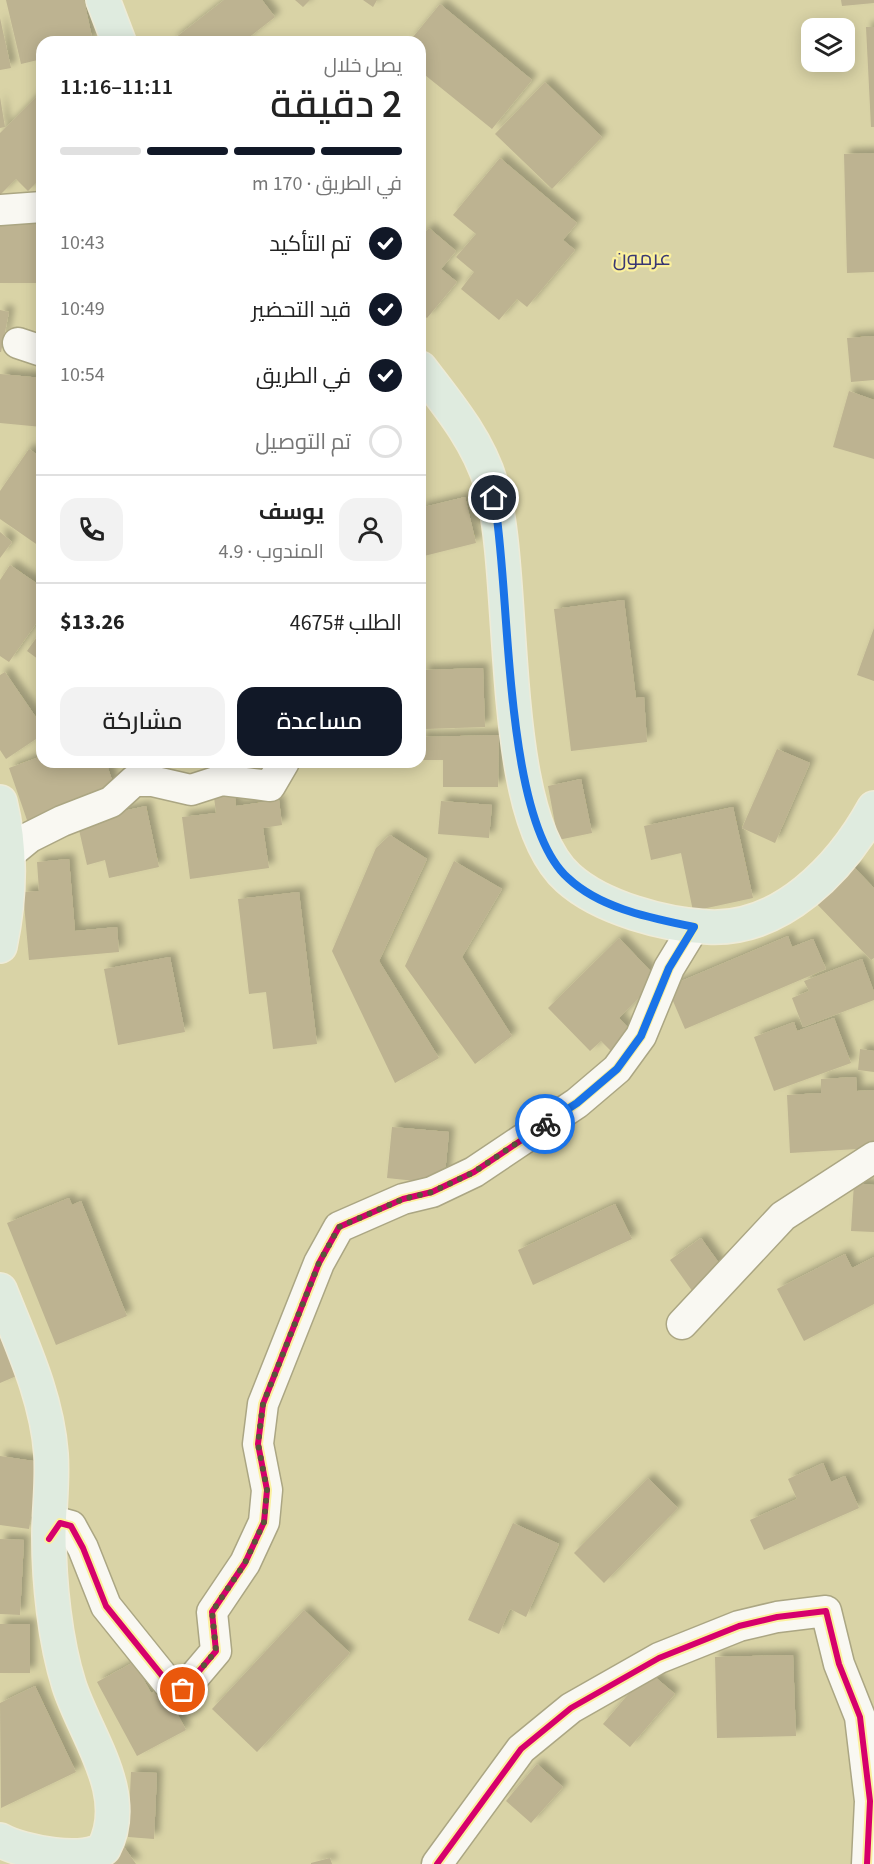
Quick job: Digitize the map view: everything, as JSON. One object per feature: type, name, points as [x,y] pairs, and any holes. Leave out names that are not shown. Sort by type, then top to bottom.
[{"type":"main road","points":[[103,0],[117,36]]},
{"type":"main road","points":[[426,376],[472,441],[491,485],[505,591],[515,720],[531,807],[550,856],[567,878],[611,903],[644,917],[694,927],[742,925],[777,914],[827,872],[874,808]]},
{"type":"main road","points":[[0,802],[8,855],[6,915],[0,946]]},
{"type":"main road","points":[[0,1290],[31,1370],[46,1420],[51,1455],[49,1539],[61,1652],[82,1721],[111,1788],[112,1828],[103,1851],[88,1860],[74,1863],[51,1862],[19,1851],[0,1840]]},
{"type":"street","points":[[0,210],[36,207]]},
{"type":"street","points":[[8,855],[30,837],[62,821],[111,802],[134,781],[152,782],[191,790],[222,780],[270,786],[280,768]]},
{"type":"street","points":[[49,1539],[60,1523],[71,1526],[106,1606],[168,1683],[183,1690],[216,1651],[212,1612],[245,1563],[264,1522],[267,1490],[258,1444],[263,1404],[319,1263],[339,1227],[403,1199],[432,1192],[474,1172],[577,1103],[617,1069],[641,1036],[669,968],[694,927]]},
{"type":"street","points":[[682,1324],[783,1216],[874,1157]]},
{"type":"street","points":[[437,1864],[521,1749],[571,1707],[659,1658],[739,1626],[777,1617],[826,1611],[839,1664],[861,1717],[870,1801],[867,1864]]},
{"type":"building","points":[[6,0],[84,0],[92,36],[36,36],[36,60],[21,64]]},
{"type":"building","points":[[224,0],[262,0],[275,17],[251,36],[178,36]]},
{"type":"building","points":[[295,0],[310,0],[303,7]]},
{"type":"building","points":[[363,0],[377,0],[373,7]]},
{"type":"building","points":[[841,0],[874,0],[874,3],[842,6]]},
{"type":"building","points":[[440,4],[532,80],[492,129],[426,76],[426,36],[414,36]]},
{"type":"building","points":[[0,18],[11,68],[0,70]]},
{"type":"building","points":[[866,27],[874,27],[874,127],[871,127]]},
{"type":"building","points":[[545,82],[602,137],[552,189],[495,134]]},
{"type":"building","points":[[0,97],[5,127],[0,128]]},
{"type":"building","points":[[36,97],[36,183],[28,191],[16,179],[0,195],[0,133]]},
{"type":"building","points":[[874,153],[874,272],[847,273],[844,154]]},
{"type":"building","points":[[500,158],[577,223],[563,240],[575,250],[527,307],[517,299],[499,320],[461,289],[474,272],[456,257],[476,234],[453,215]]},
{"type":"building","points":[[0,216],[36,216],[36,283],[0,283]]},
{"type":"building","points":[[429,228],[456,251],[441,269],[457,282],[427,318],[426,317],[426,231]]},
{"type":"building","points":[[0,310],[9,312],[1,352],[0,352]]},
{"type":"building","points":[[874,336],[874,380],[851,382],[847,338]]},
{"type":"building","points":[[0,374],[36,377],[36,426],[0,423]]},
{"type":"building","points":[[849,391],[874,400],[874,459],[833,447]]},
{"type":"building","points":[[29,449],[36,454],[36,544],[0,519],[0,491]]},
{"type":"building","points":[[465,497],[476,543],[426,556],[426,507]]},
{"type":"building","points":[[0,532],[12,542],[0,558]]},
{"type":"building","points":[[10,565],[36,583],[36,624],[9,662],[0,656],[0,580]]},
{"type":"building","points":[[624,600],[636,698],[644,697],[647,742],[571,751],[554,609]]},
{"type":"building","points":[[874,628],[874,681],[857,675]]},
{"type":"building","points":[[36,638],[36,658],[27,651]]},
{"type":"building","points":[[483,668],[485,727],[426,729],[426,670]]},
{"type":"building","points":[[5,672],[36,717],[36,739],[6,759],[0,750],[0,675]]},
{"type":"building","points":[[499,735],[498,787],[443,787],[443,760],[426,760],[426,737]]},
{"type":"building","points":[[777,749],[810,763],[775,843],[742,828]]},
{"type":"building","points":[[36,758],[36,768],[108,768],[116,792],[28,823],[9,768]]},
{"type":"building","points":[[581,779],[592,833],[558,840],[548,786]]},
{"type":"building","points":[[234,786],[236,806],[279,800],[282,825],[263,828],[269,868],[190,879],[182,817],[216,813],[213,789]]},
{"type":"building","points":[[441,801],[492,805],[489,838],[438,834]]},
{"type":"building","points":[[146,806],[159,867],[109,878],[105,860],[87,865],[77,821]]},
{"type":"building","points":[[733,807],[753,898],[693,911],[681,853],[651,860],[644,826]]},
{"type":"building","points":[[390,835],[427,859],[379,961],[439,1058],[395,1083],[332,951],[376,848]]},
{"type":"building","points":[[69,859],[75,931],[117,927],[119,952],[29,960],[23,892],[39,891],[37,862]]},
{"type":"building","points":[[454,861],[502,889],[462,957],[512,1036],[475,1064],[405,966]]},
{"type":"building","points":[[850,863],[874,888],[874,958],[871,960],[813,900]]},
{"type":"building","points":[[299,892],[317,1044],[273,1049],[266,992],[249,994],[238,899]]},
{"type":"building","points":[[788,936],[792,947],[813,939],[826,969],[685,1029],[667,987]]},
{"type":"building","points":[[619,938],[658,979],[619,1018],[635,1035],[615,1055],[601,1041],[590,1051],[548,1008]]},
{"type":"building","points":[[170,957],[185,1032],[118,1045],[104,969]]},
{"type":"building","points":[[862,959],[874,992],[874,1000],[803,1027],[792,998],[809,991],[804,981]]},
{"type":"building","points":[[834,1018],[851,1063],[774,1091],[754,1037],[794,1022],[797,1031]]},
{"type":"building","points":[[860,1049],[874,1051],[874,1072],[858,1070]]},
{"type":"building","points":[[856,1077],[857,1091],[874,1090],[874,1148],[790,1153],[787,1095],[821,1093],[821,1079]]},
{"type":"building","points":[[392,1127],[449,1132],[444,1184],[387,1178]]},
{"type":"building","points":[[854,1183],[874,1185],[874,1232],[851,1231]]},
{"type":"building","points":[[69,1198],[72,1205],[81,1201],[127,1316],[56,1345],[7,1223]]},
{"type":"building","points":[[615,1204],[632,1239],[533,1285],[518,1250]]},
{"type":"building","points":[[701,1238],[724,1270],[693,1292],[670,1260]]},
{"type":"building","points":[[845,1254],[852,1268],[874,1257],[874,1304],[804,1341],[777,1289]]},
{"type":"building","points":[[0,1314],[21,1374],[0,1383]]},
{"type":"building","points":[[0,1456],[40,1462],[29,1529],[0,1525]]},
{"type":"building","points":[[823,1463],[831,1482],[845,1476],[859,1508],[764,1550],[750,1520],[797,1499],[788,1479]]},
{"type":"building","points":[[648,1478],[678,1508],[604,1583],[574,1553]]},
{"type":"building","points":[[513,1523],[559,1544],[526,1617],[510,1609],[499,1634],[468,1620]]},
{"type":"building","points":[[0,1539],[24,1540],[20,1615],[0,1614]]},
{"type":"building","points":[[304,1610],[350,1653],[257,1752],[212,1709]]},
{"type":"building","points":[[0,1624],[30,1624],[30,1673],[0,1673]]},
{"type":"building","points":[[793,1655],[796,1736],[717,1738],[715,1657]]},
{"type":"building","points":[[134,1662],[151,1693],[163,1687],[186,1730],[137,1756],[97,1682]]},
{"type":"building","points":[[648,1671],[675,1694],[630,1747],[603,1724]]},
{"type":"building","points":[[35,1686],[76,1772],[1,1808],[0,1703]]},
{"type":"building","points":[[537,1764],[563,1787],[531,1823],[506,1801]]},
{"type":"building","points":[[131,1772],[157,1773],[154,1839],[128,1837]]},
{"type":"building","points":[[124,1847],[136,1864],[102,1864]]},
{"type":"building","points":[[330,1858],[332,1864],[311,1864],[311,1863]]},
{"type":"cycle path","points":[[49,1539],[60,1523],[71,1526],[83,1548],[106,1606],[168,1683],[183,1690],[216,1651],[212,1612],[245,1563],[264,1522],[267,1490],[258,1444],[263,1404],[319,1263],[339,1227],[403,1199],[432,1192],[474,1172],[577,1103],[617,1069],[641,1036],[669,968],[694,927]]},
{"type":"cycle path","points":[[437,1864],[521,1749],[571,1708],[659,1658],[739,1626],[777,1617],[826,1611],[839,1664],[860,1717],[870,1801],[867,1864]]},
{"type":"way so far","points":[[183,1690],[216,1651],[212,1612],[245,1563],[264,1522],[267,1490],[258,1444],[263,1404],[268,1386],[319,1263],[339,1227],[403,1199],[432,1192],[474,1172],[545,1124]]},
{"type":"district","name":"عرمون","points":[[642,258]]},
{"type":"route","points":[[494,498],[505,591],[515,720],[531,807],[550,856],[567,878],[611,903],[644,917],[694,927],[669,968],[641,1036],[617,1069],[577,1103],[545,1124]]}]
